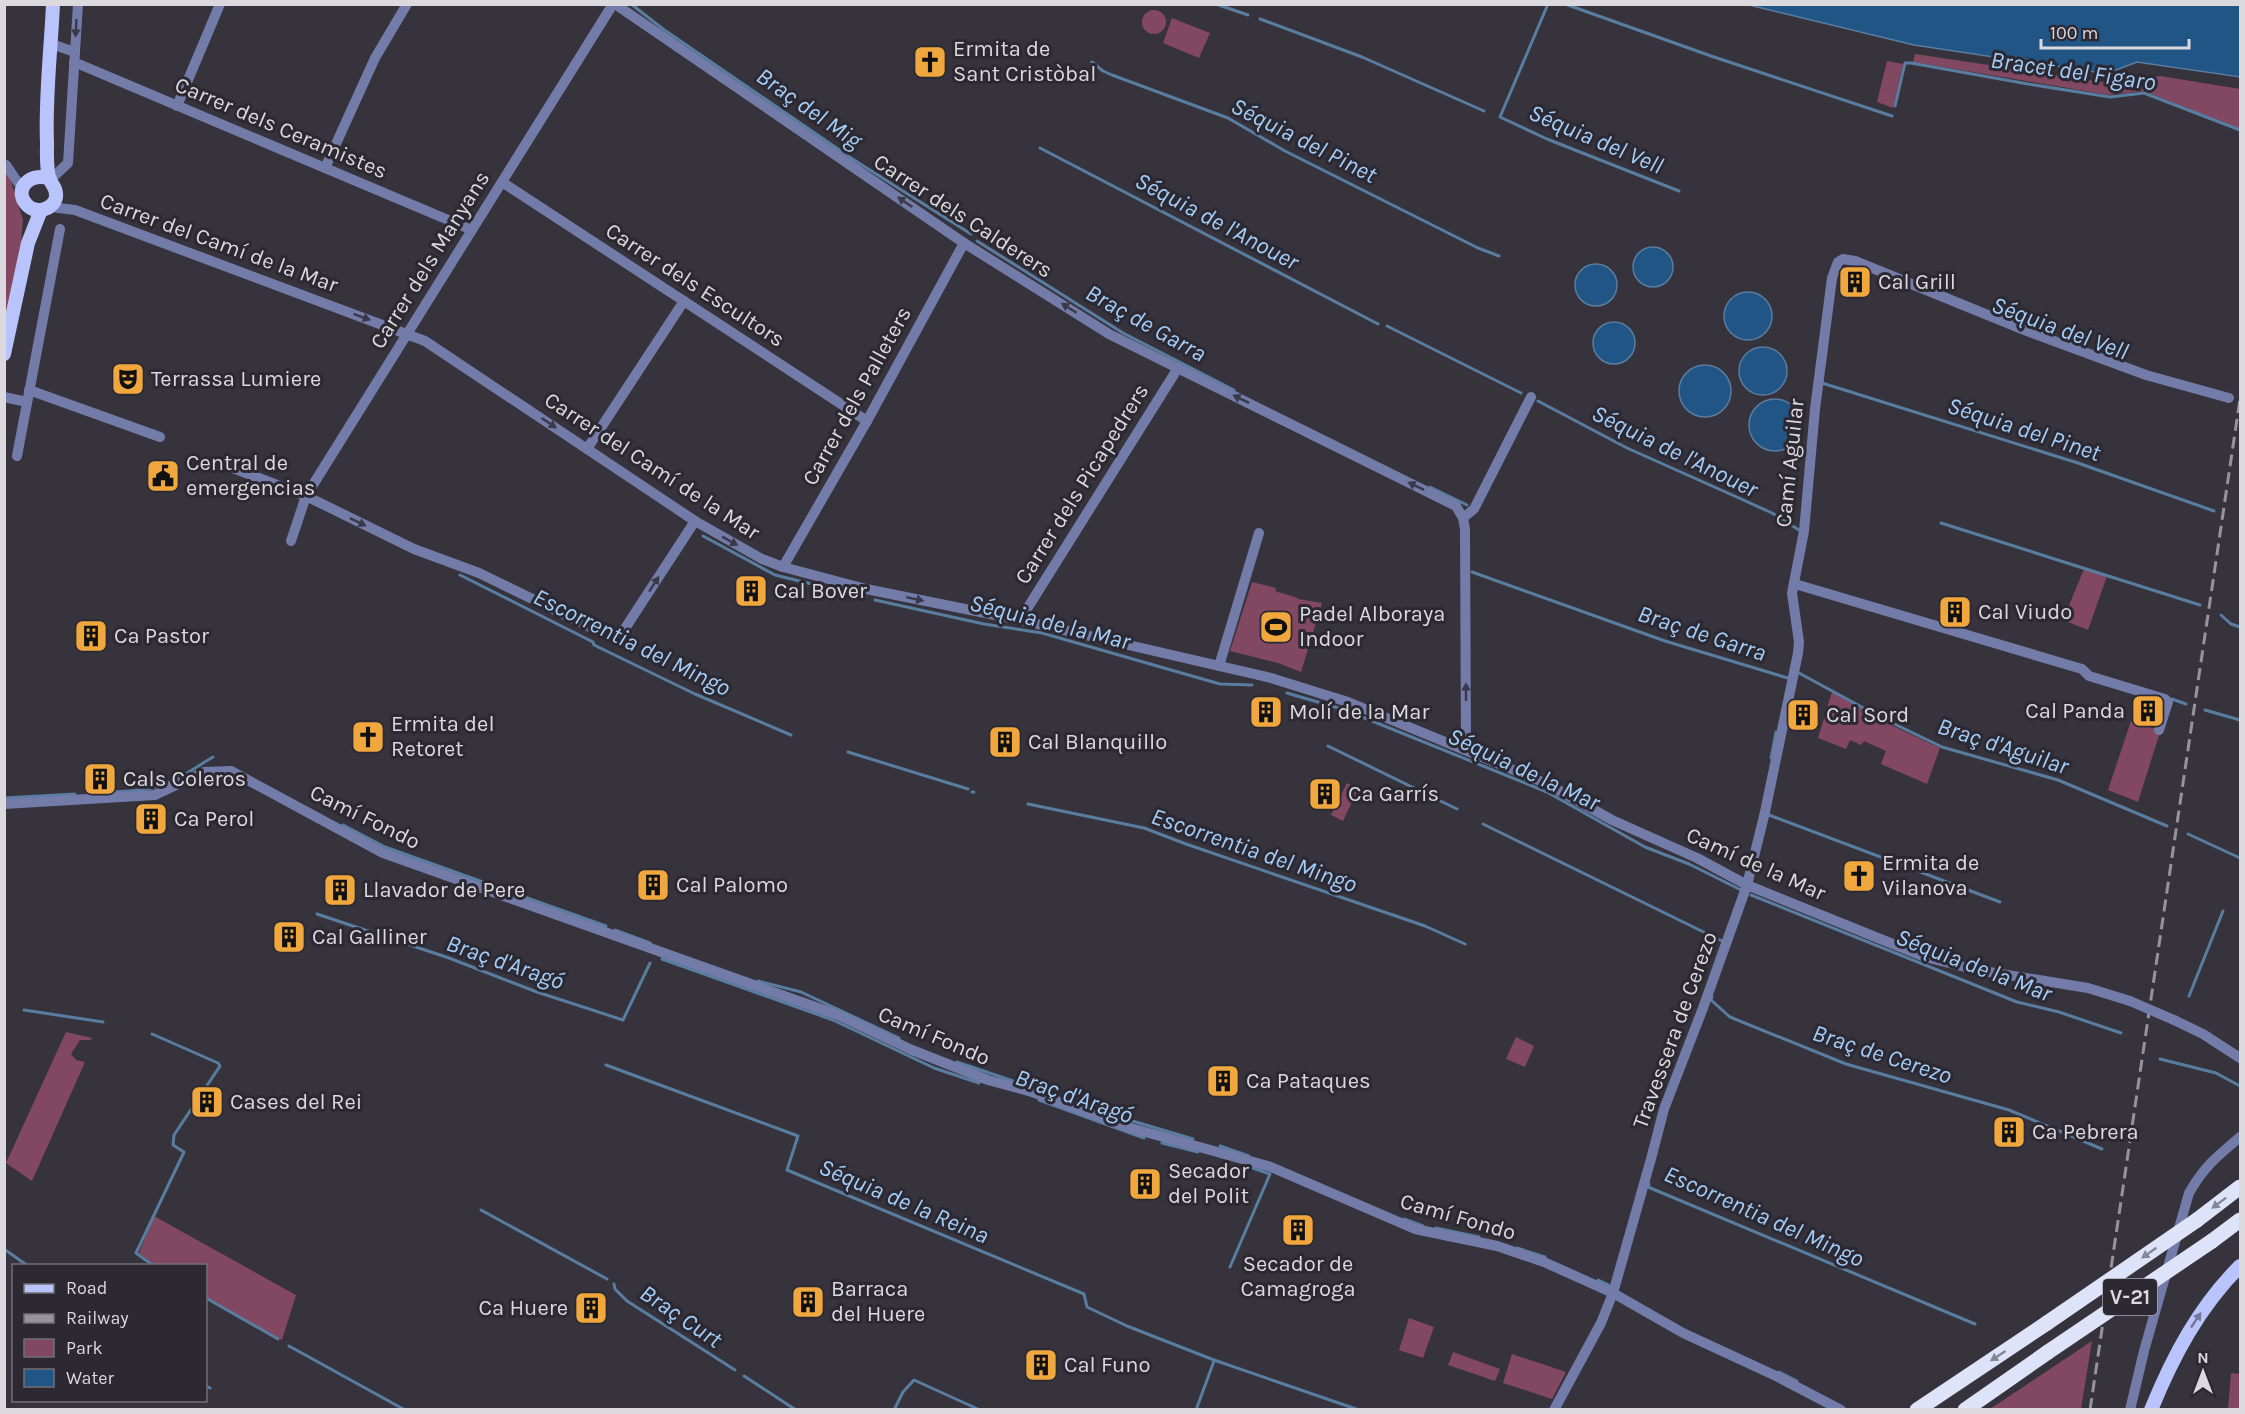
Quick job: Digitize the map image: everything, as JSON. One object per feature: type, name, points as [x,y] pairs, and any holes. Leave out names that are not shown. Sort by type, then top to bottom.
[{"type":"highway","name":"V-21","points":[[1917,1410],[2197,1220],[2241,1187]]},
{"type":"highway","name":"V-21","points":[[1965,1410],[2241,1220]]},
{"type":"main road","points":[[46,208],[33,209],[23,198],[38,181],[47,143],[53,4]]},
{"type":"main road","points":[[4,354],[28,243],[46,208],[56,199],[56,188],[38,181]]},
{"type":"main road","points":[[27,205],[26,236],[28,243]]},
{"type":"main road","points":[[2151,1410],[2170,1363],[2197,1318],[2241,1266]]},
{"type":"street","points":[[5,165],[38,181],[68,163],[78,4]]},
{"type":"street","points":[[177,106],[220,4]]},
{"type":"street","points":[[325,168],[375,58],[407,4]]},
{"type":"street","name":"Carrer dels Manyans","points":[[291,541],[306,496],[614,4]]},
{"type":"street","name":"Carrer dels Calderers","points":[[614,4],[964,243],[1109,334],[1456,506],[1463,518]]},
{"type":"street","name":"Carrer dels Ceramistes","points":[[51,44],[177,106],[472,230]]},
{"type":"street","name":"Carrer dels Escultors","points":[[502,182],[867,421]]},
{"type":"street","name":"Carrer del Camí de la Mar","points":[[46,208],[75,210],[425,341],[695,521],[783,567],[866,588],[1020,620],[1271,678],[1348,702],[1466,750]]},
{"type":"street","points":[[17,456],[60,229]]},
{"type":"street","name":"Carrer dels Palleters","points":[[783,567],[867,421],[964,243]]},
{"type":"street","name":"Camí Aguilar","points":[[1747,885],[1765,812],[1798,653],[1799,642],[1792,593],[1804,531],[1815,409],[1832,278],[1838,262],[1843,259],[1855,261],[1972,310],[2146,375],[2229,398]]},
{"type":"street","points":[[587,449],[684,301]]},
{"type":"street","name":"Carrer dels Picapedrers","points":[[1020,620],[1178,368]]},
{"type":"street","points":[[29,390],[160,437]]},
{"type":"street","points":[[4,397],[27,402]]},
{"type":"street","points":[[1466,750],[1463,518],[1474,509],[1531,397]]},
{"type":"street","points":[[233,468],[306,496],[414,549],[479,573],[602,633],[622,633],[695,521]]},
{"type":"street","points":[[1219,666],[1259,533]]},
{"type":"street","points":[[1795,584],[2082,669],[2089,676],[2165,699],[2168,702],[2159,730]]},
{"type":"street","name":"Camí de la Mar","points":[[1466,750],[1545,783],[1612,820],[1697,858],[1747,885],[1925,957],[1948,964],[2088,988],[2130,1001],[2203,1034],[2241,1058]]},
{"type":"street","name":"Camí Fondo","points":[[4,804],[155,795],[204,772],[231,771],[383,853],[838,1015],[912,1050],[988,1080],[1032,1092],[1131,1128],[1271,1167],[1415,1229],[1497,1246],[1544,1262],[1612,1293],[1683,1334],[1776,1376],[1841,1410]]},
{"type":"street","name":"Travessera de Cerezo","points":[[1554,1410],[1600,1323],[1612,1293],[1652,1159],[1664,1109],[1747,885]]},
{"type":"street","points":[[2130,1410],[2149,1332],[2189,1192],[2200,1173],[2216,1156],[2241,1137]]},
{"type":"green space","points":[[1154,10],[1162,14],[1166,22],[1162,30],[1154,34],[1146,30],[1142,22],[1146,14]]},
{"type":"green space","points":[[1172,18],[1210,33],[1199,58],[1163,43]]},
{"type":"green space","points":[[1915,54],[2110,83],[2160,76],[2240,89],[2240,129],[2144,91],[2109,95],[1913,62]]},
{"type":"green space","points":[[1887,61],[1903,64],[1893,108],[1877,102]]},
{"type":"green space","points":[[5,174],[9,175],[23,220],[20,254],[5,329]]},
{"type":"green space","points":[[2084,569],[2107,576],[2088,630],[2063,620]]},
{"type":"green space","name":"Padel Alboraya Indoor","points":[[1252,582],[1276,588],[1275,591],[1298,599],[1322,603],[1301,672],[1278,663],[1230,651]]},
{"type":"green space","points":[[1832,692],[1891,725],[1940,748],[1927,784],[1881,764],[1886,751],[1864,741],[1861,745],[1850,740],[1846,749],[1818,738]]},
{"type":"green space","points":[[2131,721],[2160,732],[2138,802],[2108,790]]},
{"type":"green space","points":[[1347,783],[1358,789],[1343,821],[1331,815]]},
{"type":"green space","points":[[66,1032],[92,1038],[91,1040],[80,1040],[71,1054],[76,1060],[85,1062],[32,1181],[6,1163]]},
{"type":"green space","points":[[1516,1037],[1534,1046],[1525,1067],[1506,1059]]},
{"type":"green space","points":[[154,1216],[296,1295],[282,1340],[207,1298],[207,1264],[154,1264],[139,1253]]},
{"type":"green space","points":[[1409,1318],[1434,1327],[1423,1358],[1399,1350]]},
{"type":"green space","points":[[2092,1341],[2081,1409],[1990,1409]]},
{"type":"green space","points":[[1453,1352],[1500,1369],[1495,1381],[1448,1365]]},
{"type":"green space","points":[[1512,1354],[1566,1372],[1552,1399],[1503,1383]]},
{"type":"green space","points":[[2231,1373],[2240,1374],[2240,1409],[2228,1409]]},
{"type":"water","points":[[1749,5],[2240,5],[2240,77],[2137,62],[2116,70],[2095,72],[1914,45]]},
{"type":"water","points":[[1653,247],[1661,248],[1667,253],[1672,259],[1672,275],[1667,281],[1661,286],[1653,287],[1645,286],[1639,281],[1634,275],[1633,267],[1634,259],[1639,253],[1645,248]]},
{"type":"water","points":[[1596,264],[1611,270],[1617,285],[1611,300],[1596,306],[1581,300],[1575,285],[1581,270]]},
{"type":"water","points":[[1743,292],[1753,292],[1768,302],[1772,316],[1771,325],[1762,336],[1753,340],[1743,340],[1728,330],[1724,321],[1724,311],[1734,296]]},
{"type":"water","points":[[1614,322],[1629,328],[1635,343],[1629,358],[1614,364],[1599,358],[1593,343],[1599,328]]},
{"type":"water","points":[[1758,347],[1768,347],[1780,354],[1787,366],[1787,376],[1780,388],[1768,395],[1758,395],[1743,384],[1739,376],[1739,366],[1750,351]]},
{"type":"water","points":[[1700,365],[1710,365],[1724,372],[1731,391],[1724,410],[1710,417],[1700,417],[1690,413],[1683,406],[1679,396],[1679,386],[1683,376],[1690,369]]},
{"type":"water","points":[[1775,399],[1789,403],[1797,411],[1801,425],[1797,439],[1789,447],[1775,451],[1761,447],[1753,439],[1749,425],[1753,411],[1761,403]]},
{"type":"waterway","name":"Braç del Mig","points":[[631,4],[663,29],[854,160],[971,234]]},
{"type":"waterway","points":[[1216,4],[1248,15]]},
{"type":"waterway","name":"Séquia del Vell","points":[[1548,4],[1500,117],[1547,139],[1679,191]]},
{"type":"waterway","name":"Bracet del Figaro","points":[[1565,4],[1711,56],[1892,116]]},
{"type":"waterway","points":[[1260,19],[1362,57],[1484,111]]},
{"type":"waterway","name":"Séquia del Pinet","points":[[1092,62],[1112,75],[1228,118],[1285,151],[1478,248],[1499,256]]},
{"type":"waterway","name":"Bracet del Figaro","points":[[1895,106],[1905,63],[1911,63],[2110,97],[2144,93],[2240,130]]},
{"type":"waterway","name":"Séquia de l'Anouer","points":[[1040,148],[1378,324]]},
{"type":"waterway","name":"Braç de Garra","points":[[977,241],[1123,333],[1234,390]]},
{"type":"waterway","name":"Séquia de l'Anouer","points":[[1387,326],[1521,393]]},
{"type":"waterway","name":"Séquia del Pinet","points":[[1822,383],[2078,463],[2214,511]]},
{"type":"waterway","name":"Séquia de l'Anouer","points":[[1538,401],[1627,448],[1772,513],[1799,530]]},
{"type":"waterway","name":"Braç de Garra","points":[[1430,487],[1467,505]]},
{"type":"waterway","name":"Séquia de l'Anouer","points":[[1941,523],[2200,605]]},
{"type":"waterway","name":"Séquia de la Mar","points":[[703,536],[775,575],[865,597]]},
{"type":"waterway","name":"Braç de Garra","points":[[1472,572],[1665,641],[1791,679]]},
{"type":"waterway","name":"Escorrentia del Mingo","points":[[460,575],[593,642],[594,645],[695,694],[791,735]]},
{"type":"waterway","name":"Séquia de la Mar","points":[[875,600],[984,624],[1042,633],[1220,684],[1252,685]]},
{"type":"waterway","name":"Séquia de l'Anouer","points":[[2221,615],[2231,624],[2240,627]]},
{"type":"waterway","name":"Braç d'Aguilar","points":[[1799,673],[1880,717],[1942,747],[2058,780],[2167,826]]},
{"type":"waterway","name":"Séquia de la Mar","points":[[1287,693],[1345,710],[1547,792],[1645,847],[1689,864],[1741,890]]},
{"type":"waterway","points":[[2172,699],[2186,704]]},
{"type":"waterway","points":[[2205,710],[2240,720]]},
{"type":"waterway","name":"Braç de Garra","points":[[1771,758],[1776,732]]},
{"type":"waterway","name":"Braç de Cerezo","points":[[1328,746],[1457,809]]},
{"type":"waterway","name":"Escorrentia del Mingo","points":[[848,752],[968,789]]},
{"type":"waterway","points":[[96,793],[138,790],[163,785],[183,776],[213,757]]},
{"type":"waterway","points":[[4,798],[75,794]]},
{"type":"waterway","name":"Escorrentia del Mingo","points":[[1028,804],[1144,828],[1425,926],[1465,944]]},
{"type":"waterway","name":"Braç de Garra","points":[[1769,815],[2000,902]]},
{"type":"waterway","name":"Braç de Cerezo","points":[[1483,824],[1722,941]]},
{"type":"waterway","points":[[343,825],[385,847],[606,926]]},
{"type":"waterway","name":"Braç d'Aguilar","points":[[2188,834],[2240,858]]},
{"type":"waterway","name":"Séquia de la Mar","points":[[1751,895],[2017,1002],[2059,1012],[2121,1033]]},
{"type":"waterway","name":"Braç de Garra","points":[[2189,996],[2223,911]]},
{"type":"waterway","name":"Braç d'Aragó","points":[[317,914],[623,1020],[650,963]]},
{"type":"waterway","points":[[615,930],[650,943]]},
{"type":"waterway","name":"Braç d'Aragó","points":[[662,959],[833,1020],[934,1068],[979,1083]]},
{"type":"waterway","points":[[758,981],[801,992],[899,1038]]},
{"type":"waterway","name":"Braç de Cerezo","points":[[1712,997],[1711,1000],[1730,1017],[1846,1064],[2009,1110],[2102,1149]]},
{"type":"waterway","points":[[24,1010],[103,1022]]},
{"type":"waterway","points":[[151,1264],[136,1253],[184,1152],[173,1145],[174,1135],[220,1066],[218,1063],[152,1034]]},
{"type":"waterway","name":"Séquia de la Mar","points":[[2160,1059],[2216,1073],[2240,1086]]},
{"type":"waterway","points":[[957,1062],[1019,1083]]},
{"type":"waterway","name":"Séquia de la Reina","points":[[606,1065],[798,1136],[787,1170],[1084,1294],[1087,1307],[1127,1326],[1214,1360],[1359,1410]]},
{"type":"waterway","points":[[1037,1088],[1057,1095]]},
{"type":"waterway","name":"Braç d'Aragó","points":[[1039,1100],[1144,1138]]},
{"type":"waterway","points":[[1102,1112],[1193,1139]]},
{"type":"waterway","name":"Braç d'Aragó","points":[[1162,1143],[1198,1152]]},
{"type":"waterway","points":[[1220,1146],[1249,1156]]},
{"type":"waterway","name":"Braç d'Aragó","points":[[1230,1267],[1270,1174],[1244,1165]]},
{"type":"waterway","name":"Escorrentia del Mingo","points":[[1649,1184],[1648,1187],[1975,1324]]},
{"type":"waterway","name":"Braç Curt","points":[[481,1210],[607,1279]]},
{"type":"waterway","points":[[1404,1219],[1423,1226]]},
{"type":"waterway","points":[[1436,1228],[1479,1237]]},
{"type":"waterway","points":[[1517,1248],[1545,1257]]},
{"type":"waterway","points":[[4,1249],[25,1264]]},
{"type":"waterway","points":[[1598,1280],[1609,1285]]},
{"type":"waterway","name":"Braç Curt","points":[[614,1284],[615,1289],[627,1301],[735,1370]]},
{"type":"waterway","points":[[207,1299],[278,1339]]},
{"type":"waterway","points":[[289,1346],[405,1410]]},
{"type":"waterway","points":[[1196,1410],[1214,1361]]},
{"type":"waterway","points":[[1779,1372],[1797,1381]]},
{"type":"waterway","name":"Braç Curt","points":[[744,1376],[796,1410]]},
{"type":"waterway","points":[[894,1410],[903,1392],[914,1380],[980,1410]]},
{"type":"railway","points":[[2090,1410],[2240,399]]},
{"type":"place","name":"Ermita de Sant Cristòbal","points":[[930,62]]},
{"type":"place","name":"Cal Grill","points":[[1855,282]]},
{"type":"place","name":"Terrassa Lumiere","points":[[128,379]]},
{"type":"place","name":"Central de emergencias","points":[[163,476]]},
{"type":"place","name":"Cal Bover","points":[[751,591]]},
{"type":"place","name":"Cal Viudo","points":[[1955,612]]},
{"type":"place","name":"Padel Alboraya Indoor","points":[[1276,627]]},
{"type":"place","name":"Ca Pastor","points":[[91,636]]},
{"type":"place","name":"Cal Panda","points":[[2148,711]]},
{"type":"place","name":"Molí de la Mar","points":[[1266,712]]},
{"type":"place","name":"Cal Sord","points":[[1803,715]]},
{"type":"place","name":"Ermita del Retoret","points":[[368,737]]},
{"type":"place","name":"Cal Blanquillo","points":[[1005,742]]},
{"type":"place","name":"Cals Coleros","points":[[100,779]]},
{"type":"place","name":"Ca Garrís","points":[[1325,794]]},
{"type":"place","name":"Ca Perol","points":[[151,819]]},
{"type":"place","name":"Ermita de Vilanova","points":[[1859,876]]},
{"type":"place","name":"Cal Palomo","points":[[653,885]]},
{"type":"place","name":"Llavador de Pere","points":[[340,890]]},
{"type":"place","name":"Cal Galliner","points":[[289,937]]},
{"type":"place","name":"Ca Pataques","points":[[1223,1081]]},
{"type":"place","name":"Cases del Rei","points":[[207,1102]]},
{"type":"place","name":"Ca Pebrera","points":[[2009,1132]]},
{"type":"place","name":"Secador del Polit","points":[[1145,1184]]},
{"type":"place","name":"Secador de Camagroga","points":[[1298,1230]]},
{"type":"place","name":"Barraca del Huere","points":[[808,1302]]},
{"type":"place","name":"Ca Huere","points":[[591,1308]]},
{"type":"place","name":"Cal Funo","points":[[1041,1365]]}]
